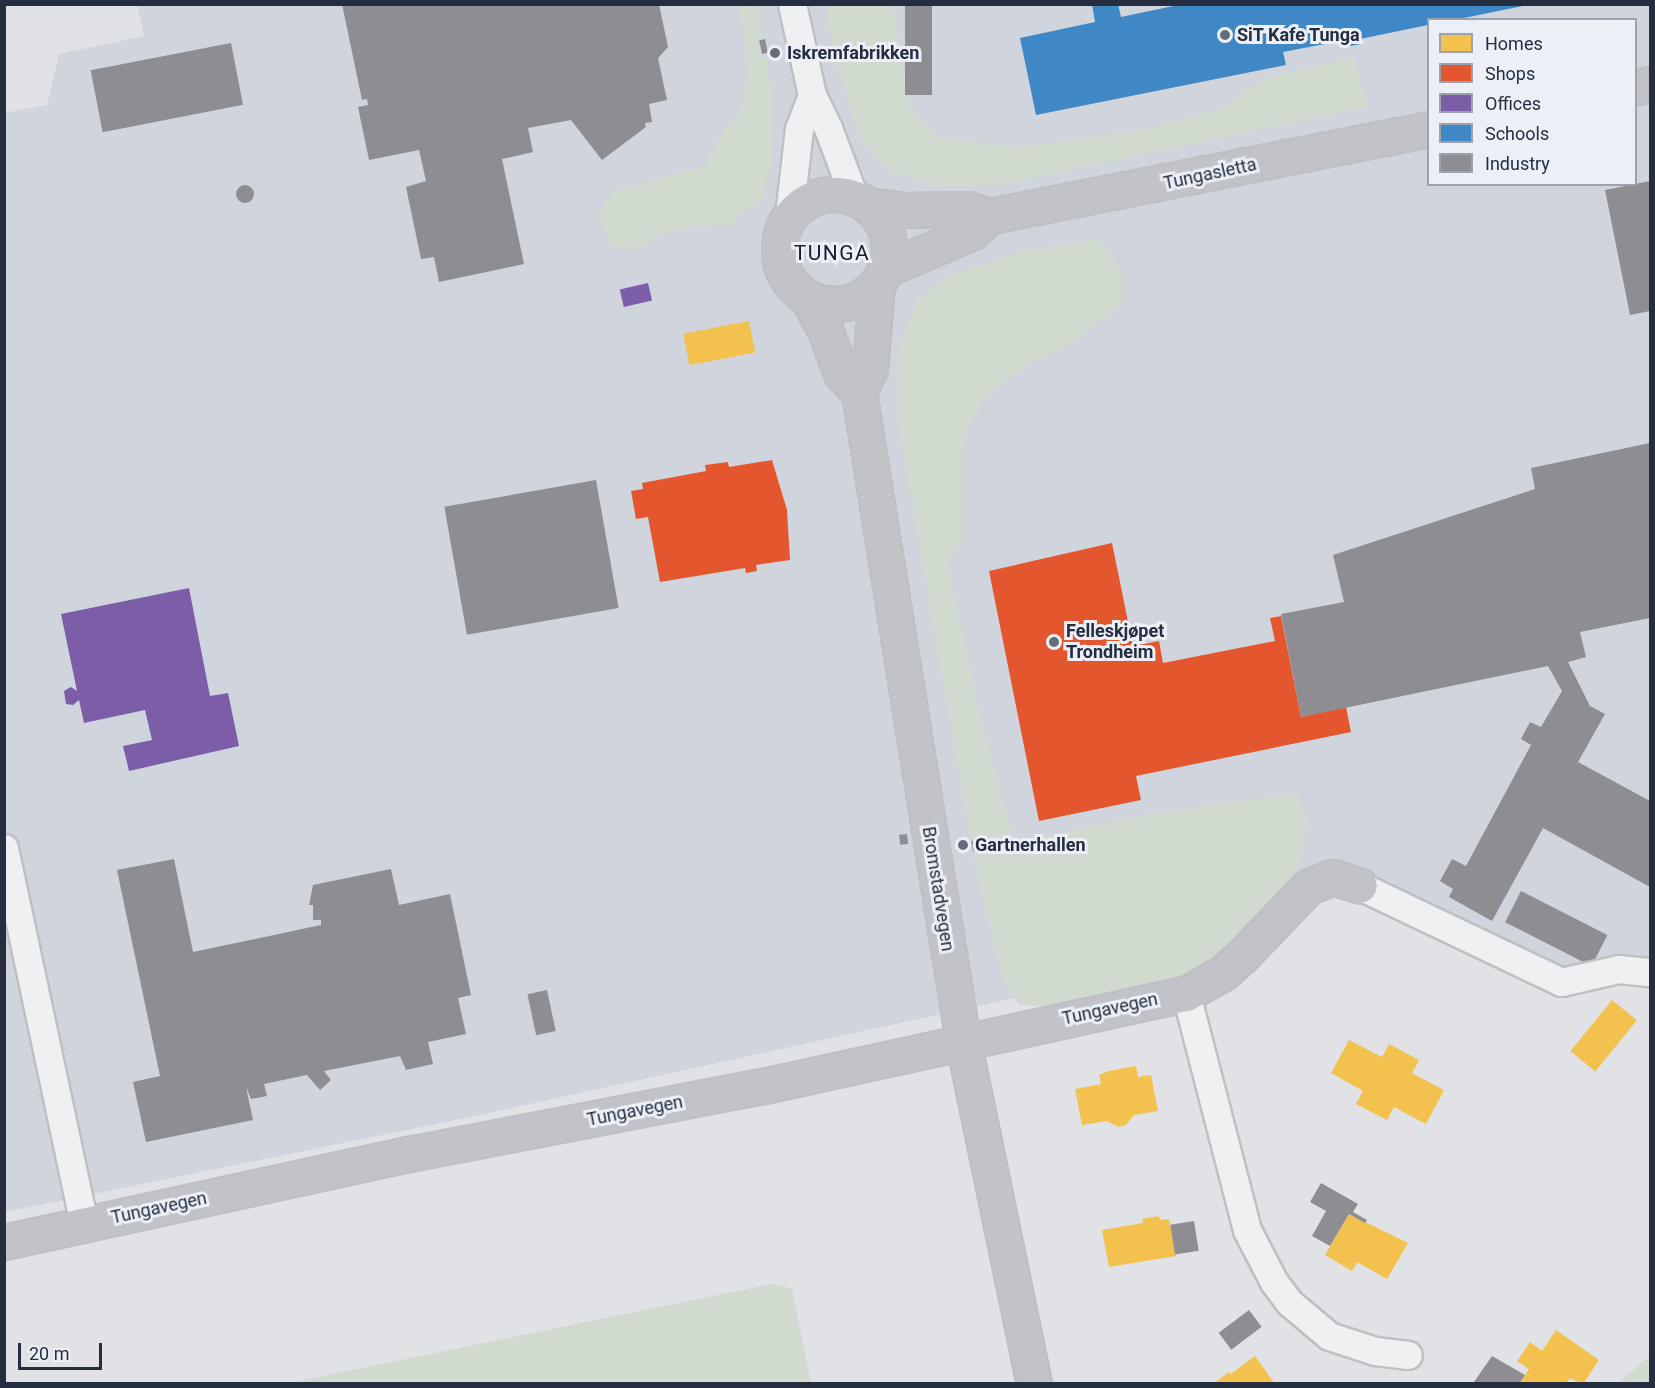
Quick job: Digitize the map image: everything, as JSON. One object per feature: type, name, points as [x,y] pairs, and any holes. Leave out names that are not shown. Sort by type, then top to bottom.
[{"type":"street","points":[[792,4],[812,95],[862,201],[887,234],[881,277],[847,303],[830,305],[807,297],[788,281],[780,266],[780,231],[789,215],[803,202],[820,194],[862,201]]},
{"type":"street","points":[[789,215],[799,129],[812,95]]},
{"type":"street","name":"Tungasletta","points":[[862,201],[904,210],[968,210],[990,216],[1427,129]]},
{"type":"street","name":"Tungasletta","points":[[881,277],[972,232],[990,216]]},
{"type":"street","name":"Bromstadvegen","points":[[881,277],[870,368],[860,392],[963,1041],[1034,1383]]},
{"type":"street","points":[[807,297],[825,330],[841,373],[860,392]]},
{"type":"street","points":[[4,848],[84,1224]]},
{"type":"street","name":"Tungavegen","points":[[4,1242],[1186,994],[1223,973],[1308,887],[1334,877],[1360,886],[1561,982],[1619,969],[1650,972]]},
{"type":"street","points":[[1186,994],[1247,1230],[1274,1282],[1290,1303],[1329,1335],[1367,1349],[1408,1355]]},
{"type":"shaded area","points":[[137,4],[1650,5],[1650,981],[1587,981],[1287,873],[1221,953],[461,1119],[5,1212],[4,113],[47,105],[59,54],[144,36]]},
{"type":"shaded area","points":[[739,5],[757,5],[763,37],[757,39],[759,58],[766,58],[773,97],[772,161],[761,202],[737,215],[735,225],[692,227],[658,236],[638,250],[619,248],[610,244],[600,220],[604,203],[612,192],[704,166],[726,125],[730,127],[746,100],[742,94],[749,76]]},
{"type":"shaded area","points":[[826,5],[893,5],[911,106],[938,137],[1018,147],[1154,128],[1224,107],[1265,78],[1354,57],[1367,107],[1001,185],[937,186],[889,171],[860,138],[834,55]]},
{"type":"shaded area","points":[[1098,239],[1122,271],[1121,305],[1070,345],[1027,365],[989,393],[968,426],[961,453],[962,544],[947,560],[981,719],[1014,843],[1153,813],[1296,793],[1308,820],[1302,855],[1282,896],[1245,935],[1201,970],[1156,986],[1064,1007],[1019,1005],[1002,979],[972,855],[981,852],[978,837],[970,838],[898,422],[899,347],[918,299],[948,276],[1025,250]]},
{"type":"shaded area","points":[[771,1284],[792,1289],[811,1383],[289,1383]]},
{"type":"shaded area","points":[[1650,1356],[1650,1383],[1618,1383]]},
{"type":"building: Homes","points":[[749,321],[755,352],[689,365],[683,334]]},
{"type":"building: Homes","points":[[1612,1000],[1637,1020],[1595,1071],[1570,1051]]},
{"type":"building: Homes","points":[[1349,1040],[1382,1057],[1389,1044],[1419,1060],[1412,1073],[1444,1090],[1426,1124],[1394,1107],[1387,1120],[1356,1104],[1363,1091],[1331,1073]]},
{"type":"building: Homes","points":[[1136,1066],[1138,1077],[1151,1075],[1158,1111],[1134,1115],[1126,1125],[1118,1127],[1107,1121],[1082,1125],[1075,1089],[1101,1084],[1099,1075],[1109,1071]]},
{"type":"building: Homes","points":[[1349,1214],[1408,1243],[1387,1279],[1357,1262],[1352,1271],[1325,1255]]},
{"type":"building: Homes","points":[[1159,1216],[1160,1220],[1169,1219],[1176,1256],[1109,1267],[1102,1230],[1143,1223],[1142,1219]]},
{"type":"building: Homes","points":[[1556,1330],[1599,1360],[1583,1384],[1570,1378],[1566,1384],[1519,1384],[1529,1369],[1517,1361],[1530,1342],[1542,1351]]},
{"type":"building: Homes","points":[[1255,1356],[1275,1384],[1213,1384],[1229,1372],[1231,1374]]},
{"type":"building: Shops","points":[[772,460],[787,510],[790,560],[756,565],[757,571],[746,573],[745,568],[660,582],[648,517],[636,519],[631,491],[643,489],[642,483],[706,471],[705,465],[728,462],[729,467]]},
{"type":"building: Shops","points":[[1112,543],[1133,646],[1159,641],[1163,663],[1275,641],[1270,618],[1281,616],[1301,717],[1346,707],[1351,732],[1136,776],[1141,800],[1039,821],[989,571]]},
{"type":"building: Offices","points":[[648,283],[652,301],[624,307],[620,290]]},
{"type":"building: Offices","points":[[189,588],[210,696],[228,693],[239,746],[129,771],[123,746],[152,740],[145,710],[84,723],[79,700],[73,705],[66,704],[64,691],[71,687],[77,691],[61,614]]},
{"type":"building: Schools","points":[[1092,4],[1118,4],[1121,17],[1183,4],[1523,6],[1464,18],[1427,18],[1427,25],[1360,39],[1361,44],[1345,47],[1340,41],[1283,52],[1286,65],[1036,115],[1020,38],[1095,22]]},
{"type":"building: Industry","points":[[342,4],[659,4],[668,47],[658,58],[667,100],[649,104],[652,122],[645,123],[646,127],[602,160],[571,120],[528,128],[533,152],[502,159],[524,264],[439,282],[434,257],[421,259],[406,187],[426,181],[419,150],[369,160],[358,107],[368,105],[367,99],[362,100]]},
{"type":"building: Industry","points":[[905,4],[932,4],[932,95],[905,95]]},
{"type":"building: Industry","points":[[765,39],[768,53],[762,54],[759,40]]},
{"type":"building: Industry","points":[[231,43],[243,105],[103,132],[91,70]]},
{"type":"building: Industry","points":[[1650,181],[1650,311],[1630,315],[1605,190],[1637,186],[1637,184]]},
{"type":"building: Industry","points":[[245,185],[251,188],[254,194],[251,200],[245,203],[239,200],[236,194],[239,188]]},
{"type":"building: Industry","points":[[1650,443],[1650,618],[1580,632],[1586,657],[1568,662],[1590,706],[1605,714],[1578,762],[1650,801],[1650,887],[1543,828],[1492,921],[1449,897],[1453,889],[1440,881],[1452,859],[1466,866],[1531,745],[1521,739],[1530,722],[1541,727],[1562,691],[1548,666],[1301,717],[1281,614],[1344,602],[1333,555],[1535,489],[1531,468]]},
{"type":"building: Industry","points":[[596,480],[619,608],[467,635],[444,507]]},
{"type":"building: Industry","points":[[907,834],[908,844],[900,845],[899,835]]},
{"type":"building: Industry","points":[[977,840],[979,850],[973,851],[971,841]]},
{"type":"building: Industry","points":[[174,859],[193,952],[321,925],[321,920],[313,920],[313,905],[309,905],[313,885],[391,869],[399,905],[450,894],[471,995],[458,998],[466,1034],[428,1042],[433,1064],[406,1070],[400,1056],[324,1071],[331,1080],[320,1090],[307,1075],[264,1084],[267,1096],[251,1099],[246,1087],[253,1120],[146,1142],[133,1082],[160,1076],[117,870]]},
{"type":"building: Industry","points":[[1521,891],[1607,935],[1592,966],[1505,922]]},
{"type":"building: Industry","points":[[547,990],[556,1031],[536,1035],[527,994]]},
{"type":"building: Industry","points":[[1321,1183],[1358,1204],[1353,1212],[1367,1220],[1365,1223],[1349,1214],[1330,1246],[1312,1236],[1326,1211],[1310,1202]]},
{"type":"building: Industry","points":[[1194,1221],[1199,1251],[1175,1254],[1170,1225]]},
{"type":"building: Industry","points":[[1249,1310],[1262,1327],[1231,1350],[1219,1333]]},
{"type":"building: Industry","points":[[1492,1356],[1525,1375],[1519,1384],[1474,1382]]},
{"type":"place","name":"SiT Kafe Tunga","points":[[1225,35]]},
{"type":"place","name":"Iskremfabrikken","points":[[775,53]]},
{"type":"place","name":"Felleskjøpet Trondheim","points":[[1054,642]]},
{"type":"place","name":"Gartnerhallen","points":[[963,845]]},
{"type":"district","name":"TUNGA","points":[[832,253]]}]
